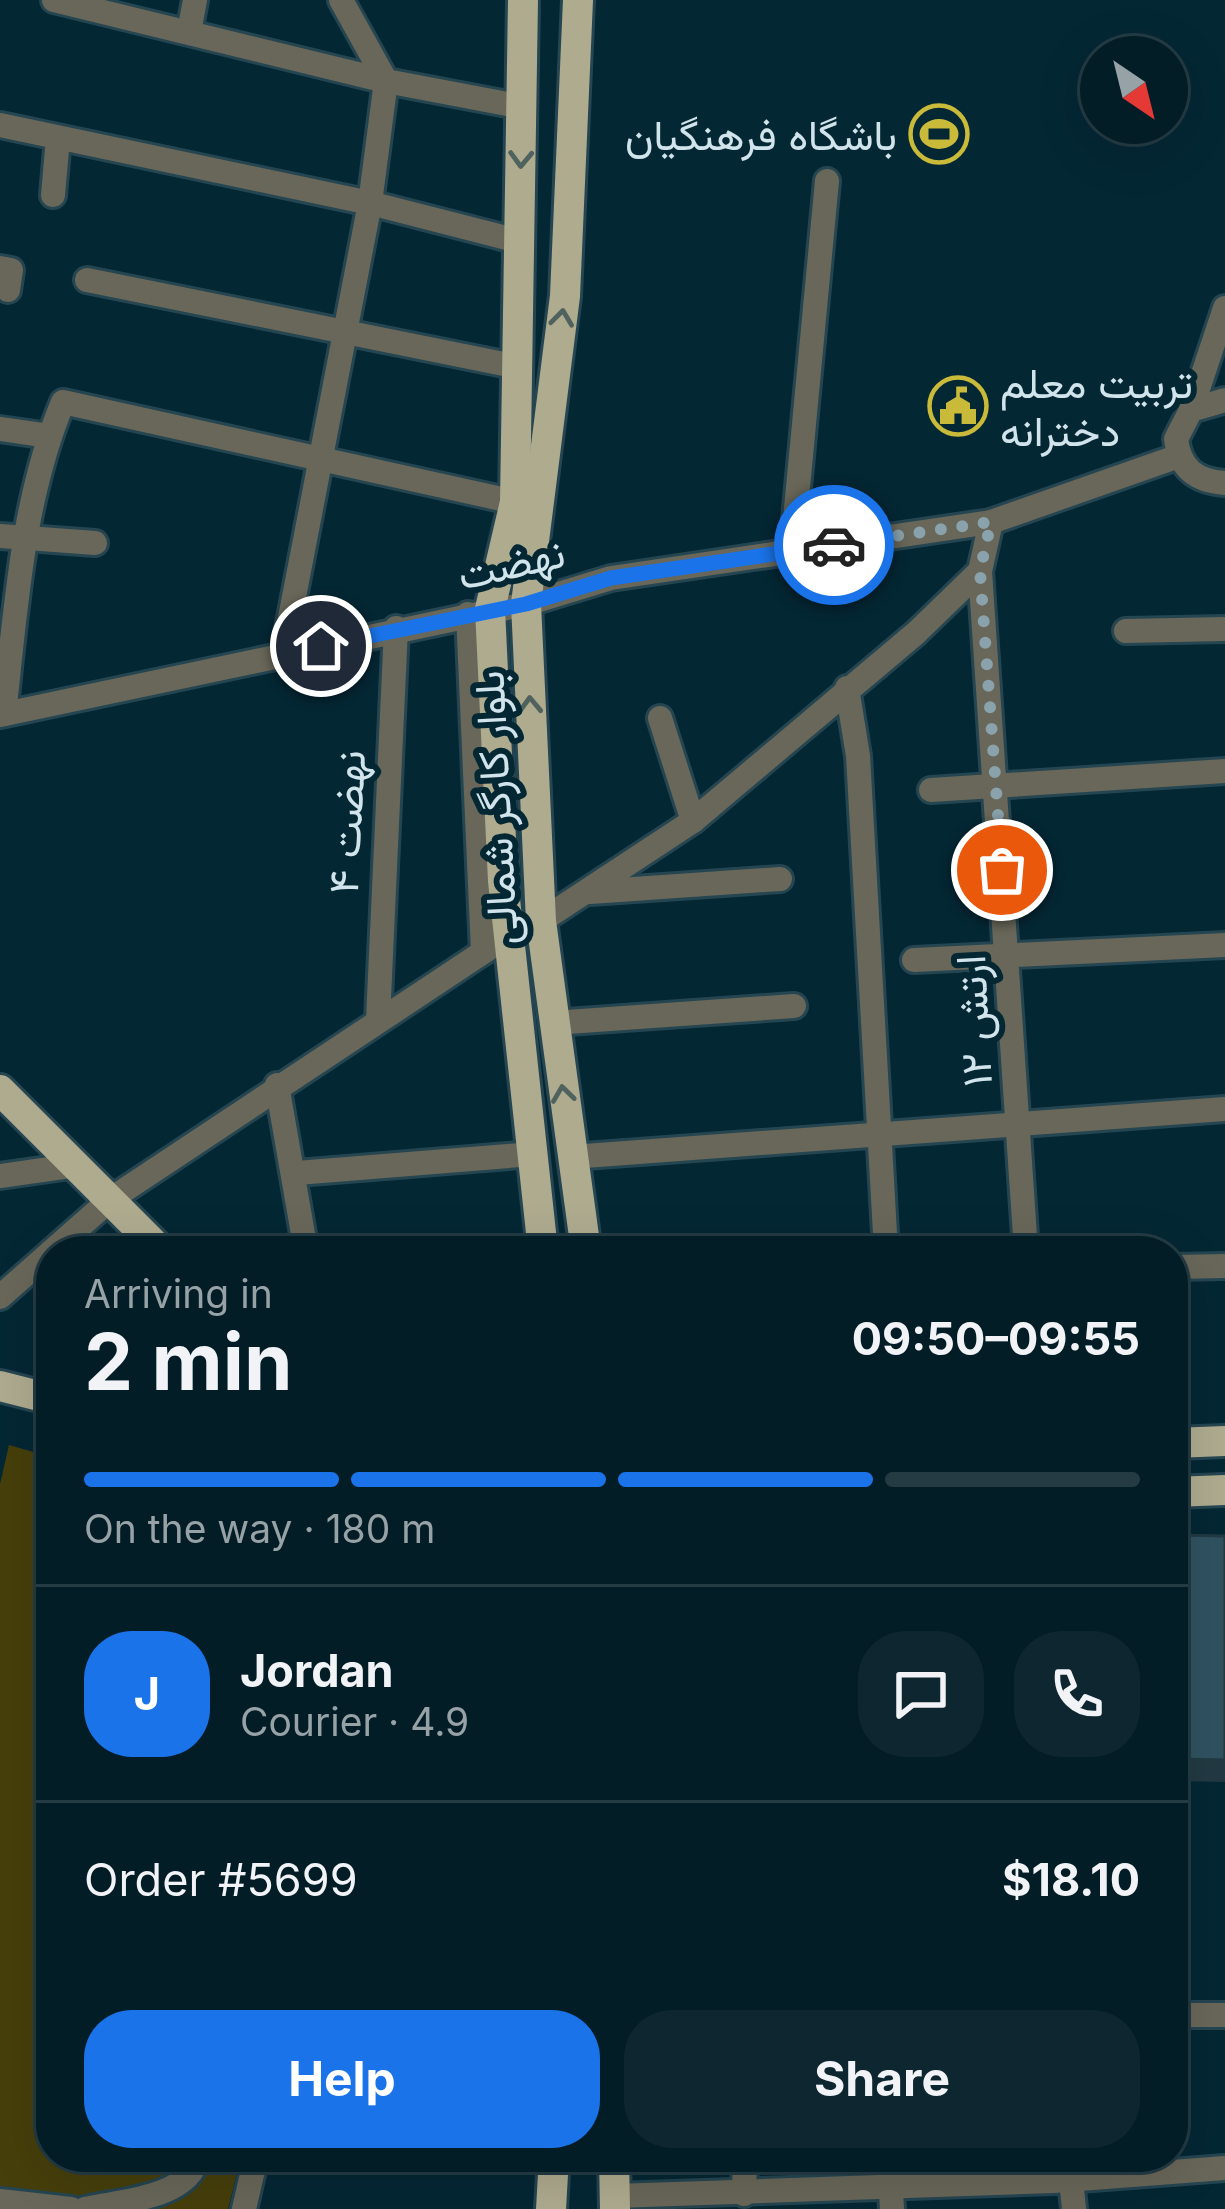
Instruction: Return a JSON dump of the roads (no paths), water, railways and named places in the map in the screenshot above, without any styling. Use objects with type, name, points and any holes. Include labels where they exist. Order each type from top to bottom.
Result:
[{"type":"main road","name":"بلوار کارگر شمالی","points":[[523,0],[515,502],[479,611],[496,943],[541,1236]]},
{"type":"main road","name":"بلوار کارگر شمالی","points":[[578,0],[565,296],[526,604],[542,921],[584,1236]]},
{"type":"main road","points":[[0,1090],[147,1236]]},
{"type":"main road","points":[[0,1386],[36,1395]]},
{"type":"main road","points":[[1188,1442],[1225,1441]]},
{"type":"main road","points":[[1188,1491],[1225,1490]]},
{"type":"main road","points":[[551,2209],[553,2172]]},
{"type":"main road","points":[[614,2172],[615,2203]]},
{"type":"street","points":[[54,0],[386,81],[523,106]]},
{"type":"street","points":[[188,32],[195,0]]},
{"type":"street","points":[[283,654],[370,203],[386,81],[341,0]]},
{"type":"street","points":[[0,125],[370,203],[518,241]]},
{"type":"street","points":[[53,195],[58,138]]},
{"type":"street","points":[[792,551],[827,181]]},
{"type":"street","points":[[87,280],[519,367]]},
{"type":"street","points":[[1225,308],[1177,440],[1179,456],[1190,472],[1206,482],[1225,483]]},
{"type":"street","points":[[1191,410],[1225,400]]},
{"type":"street","points":[[2,714],[12,537],[63,402],[515,502]]},
{"type":"street","points":[[0,429],[49,436]]},
{"type":"street","name":"نهضت","points":[[2,714],[526,604],[611,578],[991,522],[1179,456]]},
{"type":"street","name":"ارتش ۱۲","points":[[991,522],[980,571],[1010,955],[1025,1236]]},
{"type":"street","points":[[12,537],[95,543]]},
{"type":"street","points":[[542,921],[694,821],[980,571]]},
{"type":"street","name":"نهضت ۴","points":[[378,1020],[396,628]]},
{"type":"street","points":[[1126,632],[1225,628]]},
{"type":"street","points":[[847,688],[858,756],[885,1236]]},
{"type":"street","points":[[660,718],[694,821]]},
{"type":"street","points":[[931,790],[1225,771]]},
{"type":"street","points":[[585,892],[780,879]]},
{"type":"street","points":[[69,1236],[111,1199],[277,1085],[496,943]]},
{"type":"street","points":[[914,960],[1225,944]]},
{"type":"street","points":[[553,1023],[794,1006]]},
{"type":"street","points":[[277,1085],[297,1173],[304,1236]]},
{"type":"street","points":[[571,1157],[1018,1120],[1225,1109]]},
{"type":"street","points":[[297,1173],[532,1154]]},
{"type":"street","points":[[0,1176],[77,1165]]},
{"type":"street","points":[[0,1297],[36,1265]]},
{"type":"street","points":[[1188,1266],[1225,1265]]},
{"type":"street","points":[[1188,2015],[1225,2015]]},
{"type":"street","points":[[1188,2166],[1225,2168]]},
{"type":"street","points":[[85,2209],[166,2192],[190,2172]]},
{"type":"street","points":[[244,2209],[253,2172]]},
{"type":"street","points":[[744,2194],[745,2172]]},
{"type":"street","points":[[615,2203],[744,2194],[979,2196],[1015,2172]]},
{"type":"street","points":[[1029,2172],[1071,2180],[1122,2172]]},
{"type":"street","points":[[1071,2180],[1074,2209]]},
{"type":"street","points":[[0,2201],[70,2209]]},
{"type":"place","name":"باشگاه فرهنگیان","points":[[939,134]]},
{"type":"place","name":"تربیت معلم دخترانه","points":[[958,406]]}]
